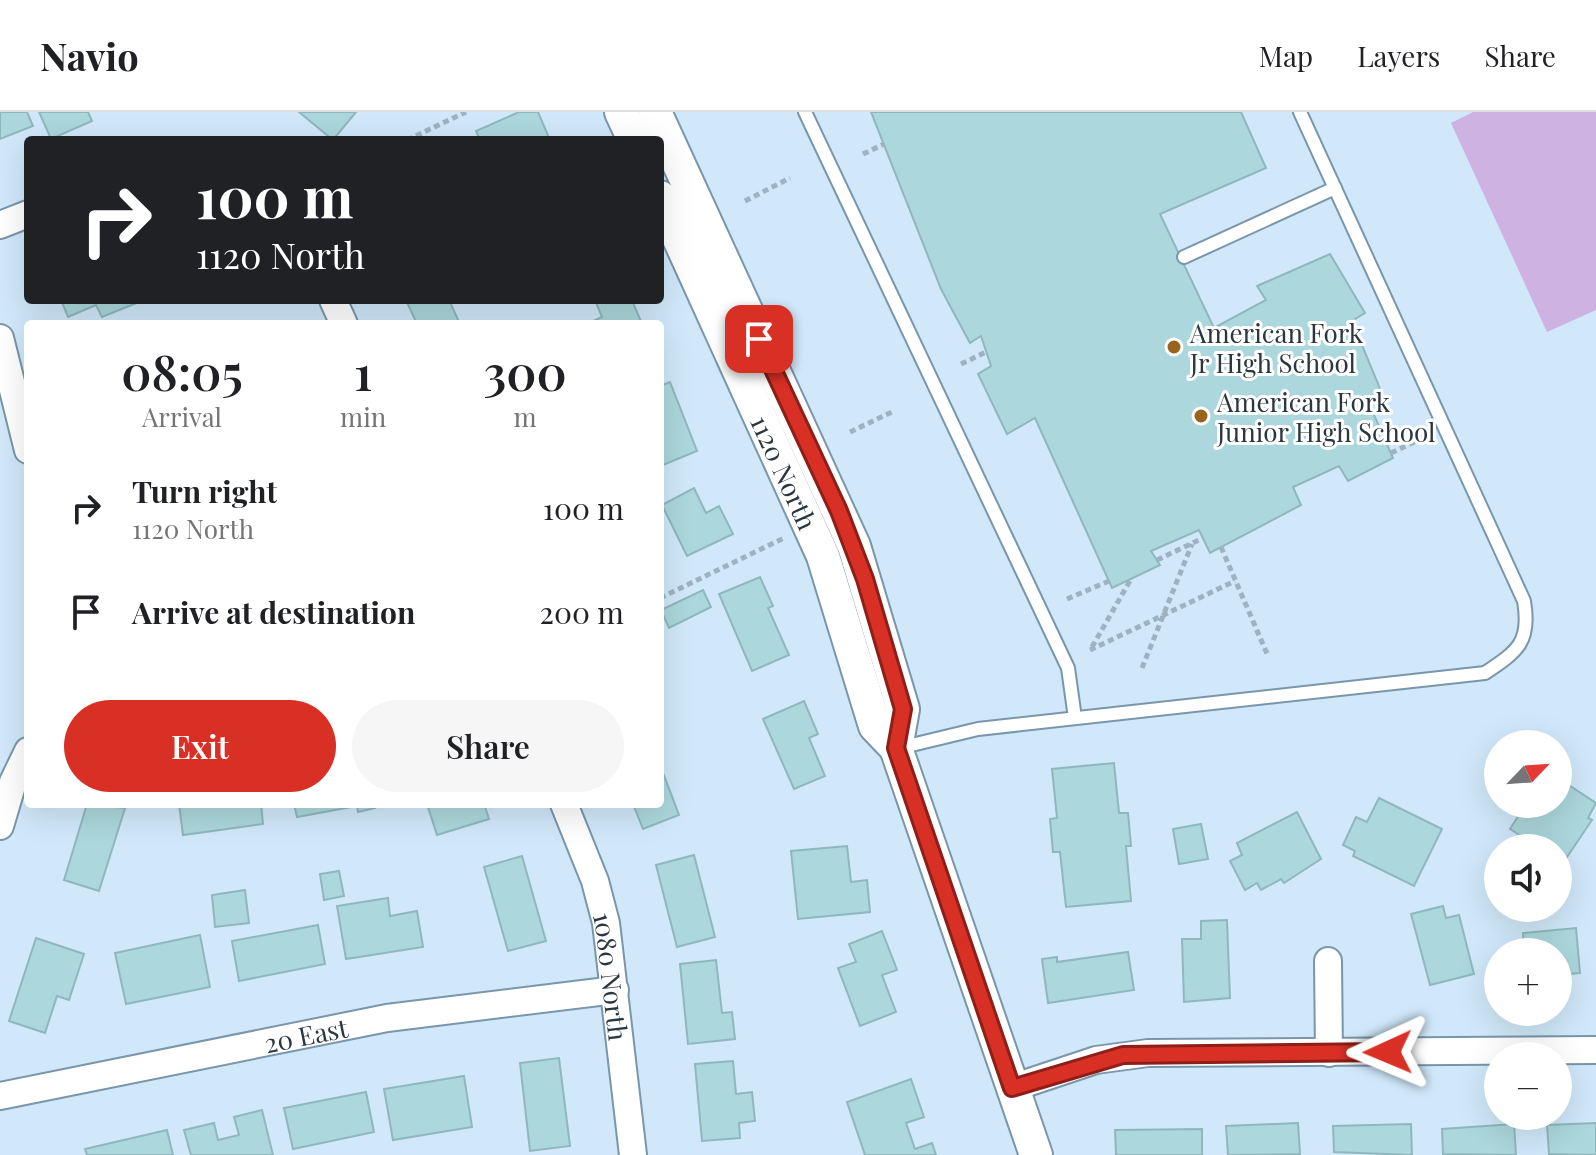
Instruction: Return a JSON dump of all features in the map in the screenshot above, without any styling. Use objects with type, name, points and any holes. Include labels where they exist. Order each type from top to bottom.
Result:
[{"type":"street","points":[[621,112],[632,136]]},
{"type":"street","name":"1120 North","points":[[655,112],[854,546],[903,709],[896,748]]},
{"type":"street","name":"1120 North","points":[[664,206],[823,556],[875,726],[896,748],[1036,1155]]},
{"type":"street","points":[[0,225],[24,216]]},
{"type":"street","points":[[0,338],[24,434]]},
{"type":"street","points":[[0,751],[24,750]]},
{"type":"street","points":[[0,826],[13,782],[24,759]]},
{"type":"street","name":"1080 North","points":[[566,808],[595,881],[606,923],[633,1155]]},
{"type":"street","points":[[1328,961],[1329,1053]]},
{"type":"street","name":"20 East","points":[[0,1096],[387,1018],[615,990]]},
{"type":"street","points":[[1012,1088],[1123,1055],[1596,1050]]},
{"type":"lane","points":[[805,112],[1068,668],[1075,718]]},
{"type":"lane","points":[[896,748],[974,729],[1485,673],[1522,644],[1528,624],[1524,601],[1300,112]]},
{"type":"lane","points":[[1184,257],[1335,188]]},
{"type":"path","points":[[415,136],[466,112]]},
{"type":"path","points":[[863,154],[884,144]]},
{"type":"path","points":[[745,201],[790,178]]},
{"type":"path","points":[[961,364],[986,352]]},
{"type":"path","points":[[850,432],[892,412]]},
{"type":"path","points":[[1391,453],[1430,434]]},
{"type":"path","points":[[664,596],[796,532]]},
{"type":"path","points":[[1157,560],[1203,538]]},
{"type":"path","points":[[1142,668],[1192,544]]},
{"type":"path","points":[[1221,547],[1268,656]]},
{"type":"path","points":[[1131,579],[1090,650],[1235,581]]},
{"type":"path","points":[[1067,599],[1109,581]]},
{"type":"shaded area","points":[[1473,112],[1596,112],[1596,310],[1547,332],[1451,123]]},
{"type":"building","points":[[0,112],[27,112],[33,126],[0,139]]},
{"type":"building","points":[[39,112],[88,112],[92,121],[58,136],[50,136]]},
{"type":"building","points":[[299,112],[356,112],[336,136],[328,136]]},
{"type":"building","points":[[519,112],[538,112],[548,136],[478,136],[476,131]]},
{"type":"building","name":"American Fork Jr High School","points":[[871,112],[1241,112],[1266,168],[1160,214],[1214,328],[1266,300],[1257,286],[1330,254],[1365,313],[1352,321],[1381,391],[1367,399],[1393,458],[1348,481],[1339,466],[1293,487],[1301,505],[1210,553],[1199,530],[1151,551],[1160,565],[1112,588],[1035,418],[1007,434],[978,374],[991,366],[981,336],[970,343],[941,289]]},
{"type":"building","points":[[63,304],[134,304],[102,317],[96,305],[68,317]]},
{"type":"building","points":[[408,304],[451,304],[458,320],[415,320]]},
{"type":"building","points":[[597,304],[634,304],[640,320],[596,320],[602,317]]},
{"type":"building","points":[[670,382],[697,451],[664,465],[664,384]]},
{"type":"building","points":[[694,488],[706,513],[719,506],[733,534],[687,556],[664,504]]},
{"type":"building","points":[[760,577],[773,606],[768,608],[789,655],[752,671],[719,594]]},
{"type":"building","points":[[703,590],[711,607],[669,628],[664,609]]},
{"type":"building","points":[[804,701],[818,734],[809,738],[825,776],[794,789],[763,719]]},
{"type":"building","points":[[1114,763],[1119,813],[1128,813],[1131,846],[1126,846],[1131,901],[1066,907],[1060,852],[1053,852],[1050,819],[1057,818],[1052,769]]},
{"type":"building","points":[[664,776],[679,815],[643,829],[635,808],[664,808]]},
{"type":"building","points":[[1572,787],[1596,803],[1588,818],[1592,820],[1572,850],[1572,834],[1518,834],[1510,829],[1517,818],[1572,818]]},
{"type":"building","points":[[1379,798],[1442,829],[1414,886],[1353,856],[1355,851],[1343,845],[1356,817],[1367,822]]},
{"type":"building","points":[[86,808],[125,808],[99,891],[64,880]]},
{"type":"building","points":[[180,808],[261,808],[263,824],[183,835]]},
{"type":"building","points":[[295,808],[346,808],[297,817]]},
{"type":"building","points":[[428,808],[485,808],[489,819],[437,835]]},
{"type":"building","points":[[1297,812],[1321,859],[1284,883],[1281,879],[1261,890],[1257,883],[1245,890],[1230,861],[1242,855],[1237,843]]},
{"type":"building","points":[[1201,824],[1208,859],[1179,864],[1173,829]]},
{"type":"building","points":[[847,846],[851,882],[867,880],[870,912],[798,919],[791,851]]},
{"type":"building","points":[[694,855],[715,937],[677,947],[656,865]]},
{"type":"building","points":[[522,856],[546,941],[508,951],[484,867]]},
{"type":"building","points":[[339,871],[344,896],[324,900],[320,874]]},
{"type":"building","points":[[245,890],[249,923],[215,927],[212,895]]},
{"type":"building","points":[[388,898],[390,916],[417,911],[423,947],[346,959],[337,906]]},
{"type":"building","points":[[1443,906],[1446,918],[1459,915],[1474,974],[1430,985],[1411,914]]},
{"type":"building","points":[[1227,920],[1230,998],[1184,1002],[1182,939],[1201,939],[1201,921]]},
{"type":"building","points":[[318,925],[325,964],[239,981],[232,941]]},
{"type":"building","points":[[1576,928],[1580,973],[1572,974],[1572,938],[1523,938],[1523,933]]},
{"type":"building","points":[[882,931],[897,970],[882,975],[896,1012],[860,1026],[838,968],[856,962],[849,944]]},
{"type":"building","points":[[200,935],[210,987],[126,1004],[115,953]]},
{"type":"building","points":[[36,938],[84,954],[69,1000],[57,996],[45,1033],[9,1021]]},
{"type":"building","points":[[1128,952],[1134,990],[1048,1003],[1042,959],[1057,957],[1057,962]]},
{"type":"building","points":[[716,960],[722,1013],[732,1012],[735,1039],[688,1044],[680,964]]},
{"type":"building","points":[[559,1058],[570,1146],[530,1151],[520,1063]]},
{"type":"building","points":[[733,1061],[736,1094],[752,1092],[755,1121],[739,1123],[740,1138],[702,1141],[695,1064]]},
{"type":"building","points":[[464,1076],[472,1127],[393,1140],[384,1089]]},
{"type":"building","points":[[911,1079],[924,1117],[906,1123],[915,1149],[932,1143],[936,1155],[865,1155],[847,1102]]},
{"type":"building","points":[[366,1092],[374,1132],[293,1149],[284,1108]]},
{"type":"building","points":[[262,1110],[273,1155],[191,1155],[184,1130],[214,1123],[218,1140],[239,1135],[234,1117]]},
{"type":"building","points":[[1298,1123],[1300,1154],[1228,1155],[1226,1126]]},
{"type":"building","points":[[1596,1123],[1596,1155],[1549,1154],[1547,1130],[1572,1130],[1572,1124]]},
{"type":"building","points":[[1411,1124],[1412,1155],[1334,1152],[1333,1126]]},
{"type":"building","points":[[1484,1126],[1484,1130],[1514,1130],[1516,1155],[1443,1154],[1442,1129]]},
{"type":"building","points":[[1202,1129],[1202,1155],[1116,1155],[1115,1130]]},
{"type":"building","points":[[167,1130],[173,1155],[87,1155],[85,1149]]},
{"type":"place","name":"American Fork Jr High School","points":[[1174,347]]},
{"type":"place","name":"American Fork Junior High School","points":[[1201,416]]},
{"type":"route","points":[[759,339],[854,546],[903,709],[896,748],[1012,1088],[1096,1060],[1123,1055],[1388,1052]]}]
